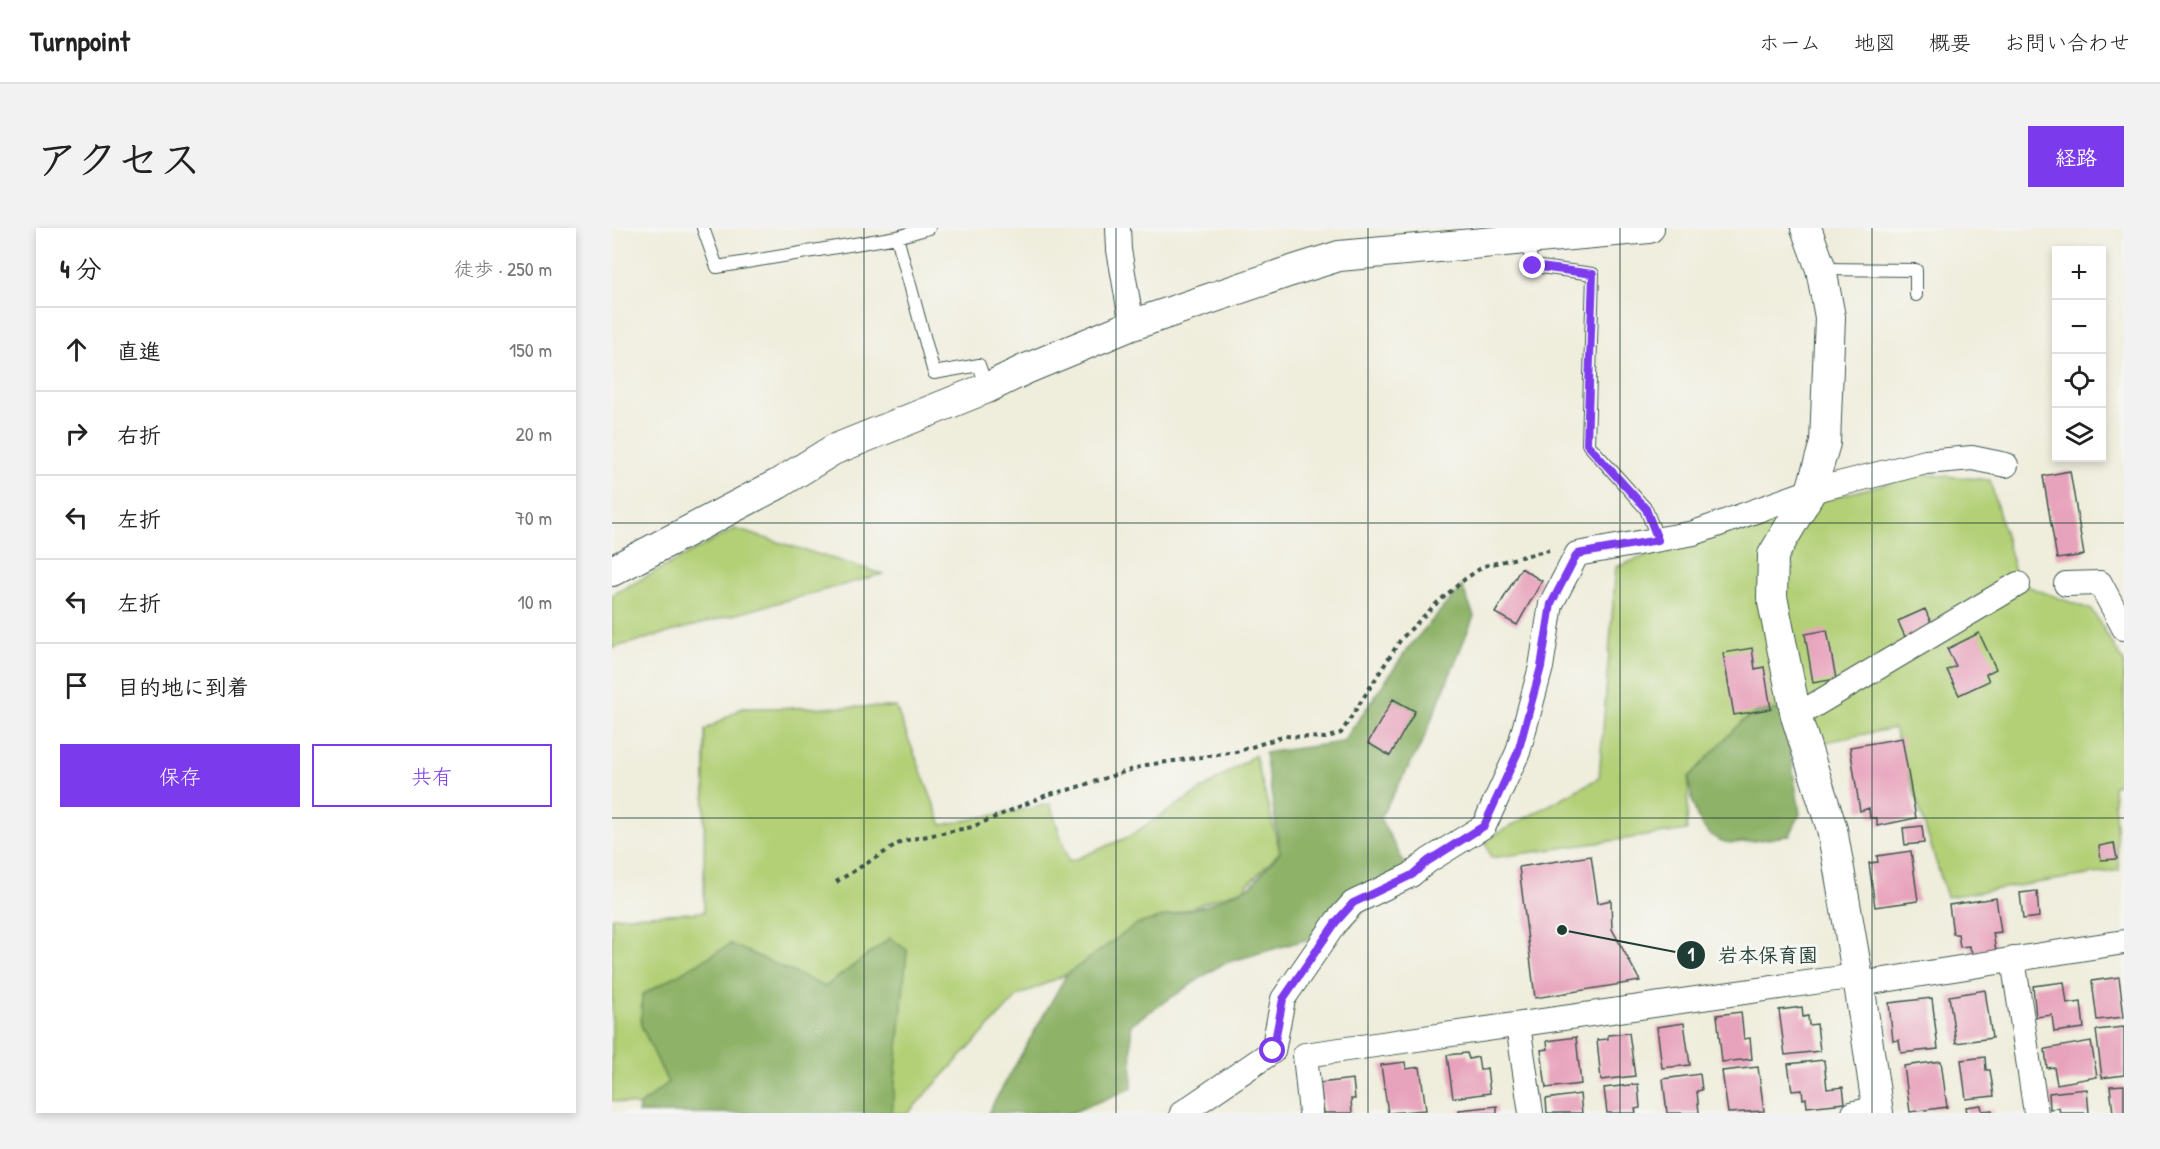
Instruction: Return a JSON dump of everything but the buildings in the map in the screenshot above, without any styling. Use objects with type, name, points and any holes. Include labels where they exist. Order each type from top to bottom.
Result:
[{"type":"street","points":[[1118,228],[1119,250],[1132,325]]},
{"type":"street","points":[[612,570],[778,484],[833,450],[987,388],[1026,369],[1132,325],[1339,256],[1649,228]]},
{"type":"street","points":[[1806,228],[1821,269],[1830,317],[1825,443],[1811,491],[1773,555],[1772,597],[1796,716],[1832,829],[1858,980],[1870,1112]]},
{"type":"street","points":[[1182,1113],[1273,1051],[1283,999],[1336,922],[1353,903],[1412,875],[1428,861],[1484,826],[1518,752],[1541,667],[1551,604],[1577,554],[1695,533],[1811,491],[1926,462],[1972,458],[2006,465]]},
{"type":"street","points":[[2066,584],[2100,583],[2124,628]]},
{"type":"street","points":[[1796,716],[2018,584]]},
{"type":"street","points":[[1311,1113],[1305,1055],[2124,942]]},
{"type":"street","points":[[2013,959],[2036,1113]]},
{"type":"street","points":[[1518,1026],[1531,1113]]},
{"type":"lane","points":[[703,228],[717,267],[897,237],[929,228]]},
{"type":"lane","points":[[897,237],[934,373],[979,365],[987,388]]},
{"type":"lane","points":[[1526,239],[1533,266],[1593,274],[1587,444],[1646,509],[1658,540]]},
{"type":"lane","points":[[1821,269],[1916,270],[1916,295]]},
{"type":"path","points":[[836,882],[903,841],[972,826],[1049,794],[1146,765],[1236,752],[1284,736],[1325,738],[1341,733],[1401,639],[1437,602],[1465,579],[1484,566],[1548,549],[1577,554]]},
{"type":"green space","points":[[1923,474],[1990,480],[2018,583],[2092,610],[2124,662],[2124,780],[2113,786],[2119,870],[1947,897],[1894,728],[1821,743],[1802,712],[1689,777],[1687,830],[1491,858],[1485,840],[1599,778],[1616,567],[1728,525]]},
{"type":"green space","points":[[735,529],[883,574],[612,648],[612,595]]},
{"type":"green space","points":[[1462,586],[1474,616],[1422,743],[1380,818],[1406,866],[1349,927],[1222,964],[1131,1024],[1132,1088],[1071,1113],[988,1113],[1067,974],[1137,924],[1208,905],[1251,886],[1280,852],[1265,753],[1343,742],[1409,647]]},
{"type":"green space","points":[[896,707],[942,825],[1050,804],[1069,862],[1128,837],[1255,755],[1280,852],[1243,889],[1177,913],[1067,974],[1018,996],[908,1113],[892,1113],[907,950],[882,944],[825,987],[730,944],[641,1025],[668,1083],[639,1106],[612,1101],[612,917],[704,912],[705,730],[742,708]]},
{"type":"green space","points":[[1783,709],[1800,814],[1790,835],[1730,843],[1715,838],[1702,825],[1697,816],[1689,777],[1742,721],[1758,712]]},
{"type":"green space","points":[[890,938],[907,950],[892,1113],[638,1113],[639,1106],[668,1083],[641,1025],[642,995],[731,944],[825,987]]},
{"type":"place","name":"岩本保育園","points":[[1562,930]]},
{"type":"route","points":[[1273,1051],[1283,999],[1336,922],[1353,903],[1412,875],[1428,861],[1484,826],[1518,752],[1541,667],[1551,604],[1577,554],[1618,545],[1658,540],[1646,509],[1587,444],[1593,274],[1533,266]]}]
